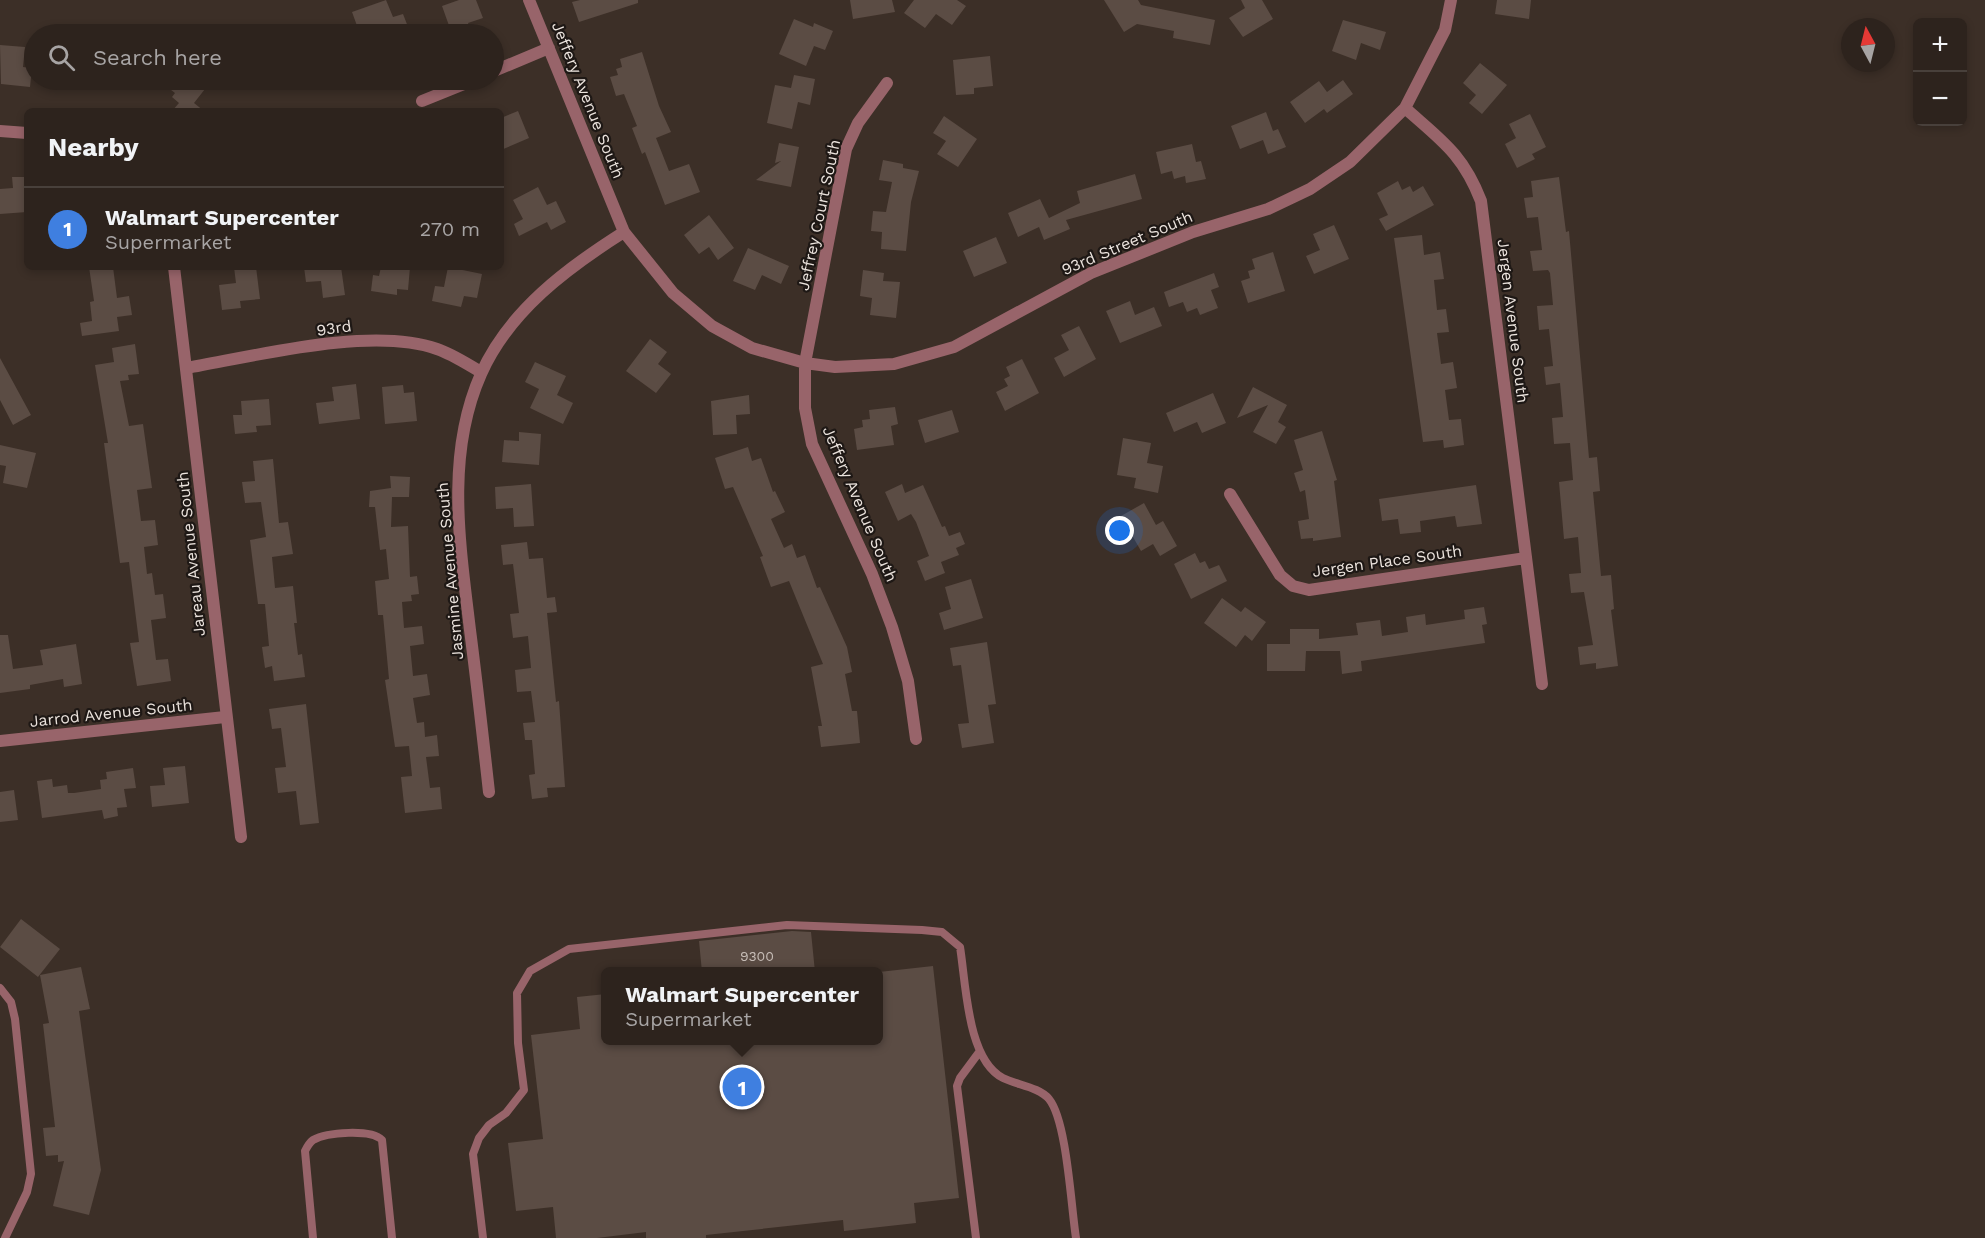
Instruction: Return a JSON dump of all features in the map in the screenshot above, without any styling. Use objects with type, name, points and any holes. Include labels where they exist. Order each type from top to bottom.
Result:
[{"type":"street","name":"Jeffery Avenue South","points":[[529,0],[624,232],[673,294],[712,326],[752,348],[805,363],[805,408],[812,444],[872,574],[892,627],[908,681],[916,739]]},
{"type":"street","points":[[1405,108],[1445,30],[1451,0]]},
{"type":"street","points":[[504,67],[549,48]]},
{"type":"street","name":"Jeffrey Court South","points":[[805,363],[846,149],[858,123],[887,83]]},
{"type":"street","points":[[422,102],[450,90]]},
{"type":"street","name":"93rd Street South","points":[[805,363],[835,367],[894,364],[954,347],[1090,273],[1193,232],[1268,209],[1310,189],[1350,162],[1405,108]]},
{"type":"street","name":"Jergen Avenue South","points":[[1405,108],[1457,155],[1471,174],[1481,201],[1542,684]]},
{"type":"street","points":[[0,131],[24,133]]},
{"type":"street","name":"Jasmine Avenue South","points":[[489,792],[460,540],[457,467],[465,427],[481,372],[512,324],[544,290],[580,260],[624,232]]},
{"type":"street","name":"Jareau Avenue South","points":[[174,270],[225,717],[241,837]]},
{"type":"street","name":"93rd","points":[[187,368],[353,342],[387,340],[437,349],[481,372]]},
{"type":"street","name":"Jergen Place South","points":[[1230,494],[1280,575],[1293,586],[1309,590],[1526,558]]},
{"type":"street","name":"Jarrod Avenue South","points":[[0,741],[225,717]]},
{"type":"lane","points":[[483,1238],[473,1154],[479,1138],[489,1125],[506,1113],[524,1090],[518,1043],[517,993],[530,971],[569,949],[787,925],[942,933],[960,947],[973,1031],[984,1061],[1002,1078],[1048,1097],[1058,1116],[1076,1238]]},
{"type":"lane","points":[[0,988],[11,1002],[15,1019],[31,1174],[27,1192],[5,1238]]},
{"type":"lane","points":[[976,1238],[957,1086],[960,1078],[980,1051]]},
{"type":"lane","points":[[314,1238],[305,1151],[310,1142],[319,1137],[366,1132],[382,1140],[392,1238]]},
{"type":"building","points":[[386,0],[393,17],[403,14],[407,24],[356,24],[352,12]]},
{"type":"building","points":[[459,0],[476,0],[483,18],[468,24],[448,24],[442,6]]},
{"type":"building","points":[[638,0],[638,3],[579,22],[572,2]]},
{"type":"building","points":[[850,0],[892,0],[895,12],[853,19]]},
{"type":"building","points":[[914,0],[957,0],[966,6],[952,25],[936,14],[925,28],[904,13]]},
{"type":"building","points":[[1104,0],[1138,0],[1141,5],[1215,20],[1210,45],[1173,38],[1174,31],[1137,24],[1124,32]]},
{"type":"building","points":[[1241,0],[1262,0],[1273,19],[1243,37],[1229,18],[1245,8]]},
{"type":"building","points":[[1497,0],[1531,0],[1529,19],[1495,14]]},
{"type":"building","points":[[794,19],[813,27],[814,23],[833,31],[825,50],[814,46],[806,66],[779,54]]},
{"type":"building","points":[[1343,20],[1386,32],[1380,50],[1361,43],[1356,60],[1332,51]]},
{"type":"building","points":[[0,45],[24,47],[24,86],[1,84]]},
{"type":"building","points":[[642,52],[659,106],[671,132],[656,138],[669,171],[689,164],[700,192],[665,205],[645,152],[642,154],[632,128],[637,126],[624,94],[616,96],[610,77],[618,75],[616,69],[622,67],[620,59]]},
{"type":"building","points":[[990,56],[993,86],[974,88],[974,94],[956,95],[953,60]]},
{"type":"building","points":[[1480,63],[1507,85],[1482,114],[1469,103],[1476,95],[1463,83]]},
{"type":"building","points":[[794,75],[815,79],[810,105],[798,102],[792,129],[767,123],[775,85],[791,88]]},
{"type":"building","points":[[1343,80],[1353,94],[1327,113],[1324,109],[1305,123],[1290,102],[1319,81],[1327,92]]},
{"type":"building","points":[[171,90],[204,90],[194,103],[200,108],[175,108],[179,103],[172,97],[175,93]]},
{"type":"building","points":[[518,111],[529,138],[504,149],[504,117]]},
{"type":"building","points":[[1266,112],[1273,131],[1278,129],[1286,147],[1268,154],[1263,140],[1240,149],[1231,126]]},
{"type":"building","points":[[1530,114],[1546,147],[1532,154],[1535,159],[1517,168],[1505,144],[1516,138],[1509,124]]},
{"type":"building","points":[[944,116],[977,139],[958,167],[937,154],[946,141],[933,133]]},
{"type":"building","points":[[779,143],[799,147],[791,187],[756,180],[781,161],[775,163]]},
{"type":"building","points":[[1192,144],[1196,162],[1201,161],[1206,179],[1186,183],[1185,176],[1174,179],[1172,171],[1161,174],[1156,152]]},
{"type":"building","points":[[883,160],[903,164],[903,168],[919,171],[911,202],[906,251],[881,249],[882,232],[871,231],[873,211],[886,212],[892,182],[879,180]]},
{"type":"building","points":[[1135,174],[1142,199],[1066,220],[1070,229],[1044,240],[1039,227],[1018,237],[1008,213],[1040,199],[1049,218],[1080,203],[1077,191]]},
{"type":"building","points":[[12,177],[24,177],[24,212],[0,214],[0,189],[13,188]]},
{"type":"building","points":[[1559,177],[1566,232],[1569,231],[1589,458],[1597,457],[1600,491],[1593,492],[1601,576],[1611,575],[1614,609],[1611,610],[1618,666],[1596,669],[1596,663],[1580,665],[1578,647],[1593,645],[1584,592],[1571,593],[1569,574],[1581,573],[1578,537],[1564,539],[1559,482],[1573,480],[1570,443],[1554,444],[1552,418],[1563,417],[1560,383],[1546,385],[1544,367],[1553,366],[1549,329],[1539,330],[1537,306],[1553,305],[1550,273],[1548,270],[1533,271],[1530,251],[1542,250],[1538,217],[1527,218],[1524,198],[1533,197],[1531,181]]},
{"type":"building","points":[[1398,181],[1402,190],[1410,186],[1413,192],[1423,186],[1434,205],[1386,231],[1379,219],[1388,215],[1377,193]]},
{"type":"building","points":[[538,187],[547,205],[556,201],[566,222],[551,230],[547,222],[519,236],[514,224],[523,219],[513,200]]},
{"type":"building","points":[[709,215],[734,248],[718,260],[709,247],[699,254],[684,235]]},
{"type":"building","points":[[1334,225],[1349,259],[1314,274],[1306,256],[1320,250],[1313,234]]},
{"type":"building","points":[[1422,235],[1424,255],[1440,252],[1444,279],[1434,280],[1437,310],[1446,309],[1449,332],[1437,333],[1441,364],[1453,362],[1457,388],[1445,390],[1449,420],[1461,419],[1464,445],[1444,448],[1443,440],[1423,442],[1394,238]]},
{"type":"building","points":[[996,237],[1007,263],[974,277],[963,251]]},
{"type":"building","points":[[748,248],[789,266],[781,284],[762,275],[755,290],[733,281]]},
{"type":"building","points":[[1273,252],[1285,291],[1248,303],[1241,281],[1250,278],[1248,271],[1255,269],[1252,259]]},
{"type":"building","points":[[89,270],[113,270],[117,298],[129,296],[132,315],[117,317],[119,331],[82,336],[80,323],[92,321],[90,302],[94,301]]},
{"type":"building","points":[[234,270],[256,270],[260,299],[240,301],[241,308],[222,310],[219,285],[236,283]]},
{"type":"building","points":[[304,270],[341,270],[345,295],[323,298],[321,281],[306,282]]},
{"type":"building","points":[[380,270],[410,270],[408,290],[397,289],[397,295],[371,291],[373,275],[379,276]]},
{"type":"building","points":[[447,270],[482,274],[477,298],[464,296],[461,307],[432,301],[435,286],[444,287]]},
{"type":"building","points":[[863,270],[884,273],[883,281],[900,282],[896,318],[870,315],[872,298],[860,296]]},
{"type":"building","points":[[1214,273],[1219,287],[1211,290],[1218,308],[1200,315],[1197,308],[1187,312],[1183,302],[1169,307],[1164,292]]},
{"type":"building","points":[[1130,301],[1135,315],[1154,307],[1162,326],[1120,343],[1106,311]]},
{"type":"building","points":[[1079,326],[1096,359],[1064,377],[1054,358],[1069,350],[1061,335]]},
{"type":"building","points":[[650,339],[667,352],[658,364],[671,374],[656,393],[626,371]]},
{"type":"building","points":[[135,344],[139,374],[128,375],[129,380],[120,381],[129,426],[143,424],[152,488],[137,490],[141,521],[155,520],[158,545],[144,547],[147,574],[152,573],[155,595],[163,594],[166,618],[151,620],[156,660],[168,659],[171,681],[137,686],[130,643],[139,642],[129,562],[120,563],[104,443],[108,443],[95,365],[114,362],[112,348]]},
{"type":"building","points":[[0,358],[31,415],[13,425],[0,400]]},
{"type":"building","points":[[1022,359],[1039,393],[1005,411],[996,392],[1008,386],[1004,379],[1010,376],[1006,367]]},
{"type":"building","points":[[535,362],[566,376],[557,395],[573,403],[563,424],[530,408],[539,389],[525,382]]},
{"type":"building","points":[[356,384],[360,419],[319,424],[316,403],[334,401],[332,387]]},
{"type":"building","points":[[403,385],[404,393],[414,392],[417,421],[385,424],[382,387]]},
{"type":"building","points":[[1253,387],[1287,405],[1278,422],[1286,427],[1276,444],[1253,432],[1268,405],[1237,418]]},
{"type":"building","points":[[1213,393],[1226,423],[1202,433],[1197,422],[1174,432],[1166,413]]},
{"type":"building","points":[[749,395],[750,414],[736,415],[737,434],[713,435],[711,401]]},
{"type":"building","points":[[269,399],[271,425],[256,426],[257,432],[235,434],[233,415],[242,415],[241,401]]},
{"type":"building","points":[[895,407],[898,424],[891,426],[894,445],[857,450],[854,429],[863,427],[862,420],[870,419],[869,410]]},
{"type":"building","points":[[952,410],[959,432],[925,443],[918,420]]},
{"type":"building","points":[[1322,431],[1337,480],[1334,481],[1341,537],[1313,541],[1313,538],[1301,539],[1298,521],[1309,519],[1305,490],[1300,492],[1294,473],[1303,470],[1294,440]]},
{"type":"building","points":[[519,432],[541,434],[539,465],[502,462],[504,440],[519,441]]},
{"type":"building","points":[[1123,438],[1151,443],[1147,463],[1163,466],[1158,493],[1134,488],[1136,478],[1117,475]]},
{"type":"building","points":[[0,445],[36,453],[27,488],[3,483],[6,466],[0,465]]},
{"type":"building","points":[[748,447],[752,461],[761,458],[773,492],[775,491],[785,512],[771,519],[784,548],[792,544],[797,558],[805,555],[817,588],[820,587],[847,647],[852,672],[845,674],[852,711],[857,711],[860,743],[821,747],[818,726],[822,726],[811,667],[823,664],[789,581],[771,587],[760,557],[763,556],[733,487],[725,489],[715,458]]},
{"type":"building","points":[[273,459],[279,523],[288,522],[293,554],[272,557],[275,588],[293,586],[298,655],[302,654],[305,677],[274,681],[272,666],[265,668],[262,647],[269,646],[265,604],[258,604],[250,540],[266,537],[261,502],[245,503],[242,482],[255,481],[253,461]]},
{"type":"building","points":[[390,476],[410,477],[409,497],[392,497],[391,527],[408,526],[410,577],[417,576],[419,594],[411,595],[412,601],[402,602],[404,628],[422,626],[424,644],[410,646],[413,676],[427,674],[430,695],[413,698],[417,723],[424,722],[425,737],[437,735],[439,756],[426,757],[430,788],[440,787],[442,809],[405,813],[401,777],[412,776],[409,746],[395,747],[385,680],[389,679],[383,615],[378,615],[375,581],[389,579],[386,549],[380,550],[375,507],[369,507],[370,491],[391,488]]},
{"type":"building","points":[[531,484],[534,526],[514,527],[513,508],[496,509],[495,487]]},
{"type":"building","points":[[902,484],[905,493],[923,485],[942,527],[945,526],[949,536],[960,532],[965,544],[956,548],[959,555],[941,562],[945,573],[925,581],[917,561],[929,556],[916,522],[911,514],[898,521],[885,492]]},
{"type":"building","points":[[1476,485],[1482,524],[1457,527],[1455,516],[1420,521],[1421,532],[1400,534],[1398,519],[1382,521],[1379,499]]},
{"type":"building","points":[[1144,503],[1156,525],[1163,521],[1177,546],[1160,556],[1153,544],[1141,551],[1121,516]]},
{"type":"building","points":[[527,542],[529,559],[543,558],[547,598],[555,597],[557,612],[547,613],[556,702],[559,701],[565,787],[547,788],[548,797],[532,799],[529,775],[535,774],[532,740],[525,740],[523,723],[535,722],[531,691],[517,692],[515,670],[531,668],[528,636],[513,638],[510,614],[519,613],[513,564],[503,565],[501,545]]},
{"type":"building","points":[[1195,553],[1200,563],[1205,561],[1209,569],[1219,565],[1227,581],[1191,599],[1174,564]]},
{"type":"building","points":[[971,579],[983,618],[944,630],[939,613],[951,609],[945,587]]},
{"type":"building","points":[[1222,598],[1241,612],[1245,607],[1266,622],[1252,641],[1245,635],[1236,647],[1204,623]]},
{"type":"building","points":[[1484,607],[1487,624],[1482,625],[1485,643],[1361,661],[1362,671],[1342,674],[1340,651],[1306,651],[1305,671],[1267,671],[1267,644],[1290,644],[1290,629],[1319,629],[1319,639],[1358,635],[1356,623],[1380,620],[1382,636],[1408,632],[1406,617],[1425,614],[1426,625],[1465,619],[1464,610]]},
{"type":"building","points":[[0,635],[8,635],[13,669],[43,665],[40,650],[76,644],[82,684],[64,687],[63,679],[30,685],[30,689],[0,693]]},
{"type":"building","points":[[987,642],[996,704],[988,705],[994,743],[962,748],[958,724],[969,723],[961,665],[953,666],[950,648]]},
{"type":"building","points":[[306,704],[319,823],[300,825],[296,791],[278,793],[275,768],[286,767],[281,728],[272,729],[269,709]]},
{"type":"building","points":[[185,766],[189,803],[152,807],[150,786],[165,785],[163,768]]},
{"type":"building","points":[[133,768],[136,788],[124,789],[127,807],[117,808],[118,816],[104,819],[102,810],[42,818],[37,781],[52,779],[53,787],[67,785],[68,793],[74,793],[101,789],[100,780],[107,779],[106,772]]},
{"type":"building","points":[[14,790],[18,820],[0,822],[0,792]]},
{"type":"building","points":[[21,919],[60,949],[38,977],[0,947]]},
{"type":"building","points":[[792,931],[811,932],[814,967],[702,967],[699,941]]},
{"type":"building","points":[[933,966],[959,1198],[914,1203],[916,1223],[844,1231],[843,1220],[706,1235],[706,1238],[646,1238],[646,1232],[597,1238],[556,1238],[553,1207],[516,1211],[508,1143],[543,1139],[531,1035],[580,1029],[577,997],[601,995],[601,1045],[883,1045],[883,972]]},
{"type":"building","points":[[81,967],[90,1009],[79,1011],[101,1170],[89,1215],[53,1206],[64,1161],[58,1162],[58,1155],[46,1156],[43,1128],[55,1127],[43,1024],[49,1023],[40,975]]},
{"type":"place","name":"Walmart Supercenter","points":[[742,1087]]}]
